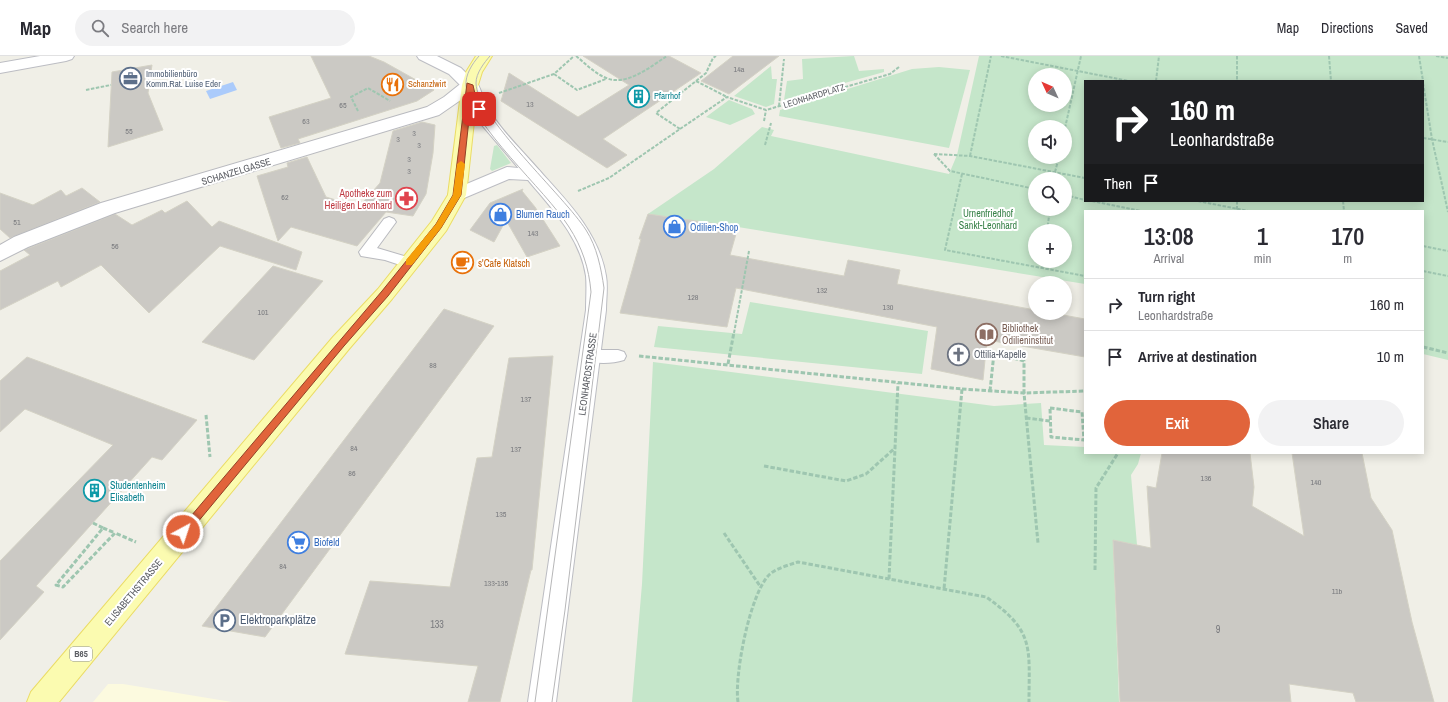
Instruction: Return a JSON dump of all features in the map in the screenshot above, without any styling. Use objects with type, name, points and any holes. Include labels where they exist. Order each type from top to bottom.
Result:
[{"type":"main road","name":"B65","points":[[470,85],[474,72],[484,56]]},
{"type":"main road","name":"ELISABETHSTRASSE","points":[[41,702],[439,226],[457,195],[470,85]]},
{"type":"street","points":[[0,68],[66,56]]},
{"type":"street","points":[[430,57],[455,71],[470,85]]},
{"type":"street","name":"LEONHARDSTRASSE","points":[[470,85],[472,94],[479,109],[572,221],[585,242],[596,273],[596,310],[542,702]]},
{"type":"street","name":"SCHANZELGASSE","points":[[0,254],[21,242],[108,208],[433,111],[450,101],[470,85]]},
{"type":"street","points":[[457,195],[508,173],[533,174]]},
{"type":"lane","points":[[389,222],[366,252],[386,255],[409,263]]},
{"type":"lane","points":[[589,356],[618,356]]},
{"type":"path","points":[[499,93],[554,74],[575,56],[606,79]]},
{"type":"path","points":[[554,74],[577,90],[606,79],[631,78],[667,56]]},
{"type":"path","points":[[708,56],[713,58]]},
{"type":"path","points":[[680,129],[656,113],[706,74],[713,58],[716,56]]},
{"type":"path","points":[[970,156],[991,56]]},
{"type":"path","points":[[1001,56],[1124,80]]},
{"type":"path","points":[[1067,120],[1081,56]]},
{"type":"path","points":[[1156,80],[1159,56]]},
{"type":"path","points":[[1237,56],[1237,80]]},
{"type":"path","points":[[1329,56],[1331,80]]},
{"type":"path","points":[[1419,56],[1423,80]]},
{"type":"path","points":[[1436,56],[1448,58]]},
{"type":"path","points":[[779,106],[784,59]]},
{"type":"path","name":"LEONHARDPLATZ","points":[[766,110],[890,74],[899,67]]},
{"type":"path","points":[[696,81],[727,97],[766,110],[764,121]]},
{"type":"path","points":[[86,90],[111,85]]},
{"type":"path","points":[[358,113],[351,97],[368,88],[389,102],[392,100]]},
{"type":"path","points":[[1424,88],[1432,139],[1448,212]]},
{"type":"path","points":[[577,191],[609,178],[727,97]]},
{"type":"path","points":[[764,145],[771,123]]},
{"type":"path","points":[[1424,138],[1448,142]]},
{"type":"path","points":[[1028,188],[950,171],[934,154],[970,156],[1055,172],[1057,164]]},
{"type":"path","points":[[962,174],[945,250],[1028,265]]},
{"type":"path","points":[[1072,175],[1084,178]]},
{"type":"path","points":[[1072,197],[1084,200]]},
{"type":"path","points":[[1097,202],[1136,210]]},
{"type":"path","points":[[1202,202],[1237,210]]},
{"type":"path","points":[[1424,246],[1448,251]]},
{"type":"path","points":[[728,364],[748,251]]},
{"type":"path","points":[[1042,268],[1084,276]]},
{"type":"path","points":[[1424,271],[1448,276]]},
{"type":"path","points":[[1424,347],[1448,353]]},
{"type":"path","points":[[990,391],[994,353],[1024,361],[1024,393],[1038,543]]},
{"type":"path","points":[[618,356],[656,357],[962,389],[1024,393],[1084,391]]},
{"type":"path","points":[[889,579],[898,383]]},
{"type":"path","points":[[944,589],[962,389]]},
{"type":"path","points":[[1050,408],[1082,412],[1084,440],[1051,437],[1050,421],[1050,408]]},
{"type":"path","points":[[206,415],[210,457]]},
{"type":"path","points":[[1026,418],[1050,421]]},
{"type":"path","points":[[764,466],[846,481],[866,474],[895,447]]},
{"type":"path","points":[[1095,570],[1096,488],[1117,454]]},
{"type":"path","points":[[93,523],[136,542]]},
{"type":"path","points":[[103,528],[56,585],[63,587],[115,534]]},
{"type":"path","points":[[724,533],[760,586]]},
{"type":"path","points":[[738,702],[736,690],[753,602],[760,586],[770,574],[798,562],[986,597],[1005,609],[1024,631],[1028,644],[1030,702]]},
{"type":"shaded area","points":[[108,684],[123,684],[232,702],[93,702]]},
{"type":"green space","points":[[854,56],[859,71],[884,69],[884,72],[784,100],[787,81],[803,79],[802,59]]},
{"type":"green space","name":"Urnenfriedhof Sankt-Leonhard","points":[[979,56],[1448,56],[1448,360],[1424,354],[1424,210],[1084,210],[1084,284],[1072,282],[1072,276],[1036,276],[738,227],[648,214],[714,169],[762,127],[774,130],[771,136],[949,174],[957,155]]},
{"type":"green space","points":[[771,66],[772,79],[777,79],[774,104],[766,107],[734,96]]},
{"type":"green space","points":[[939,67],[970,70],[949,148],[779,116],[780,110],[912,69]]},
{"type":"green space","points":[[729,100],[752,109],[755,114],[730,125],[706,117]]},
{"type":"green space","points":[[497,145],[511,163],[492,171],[490,169],[494,146]]},
{"type":"green space","points":[[750,302],[928,331],[922,374],[654,347],[658,326],[742,334]]},
{"type":"green space","points":[[653,362],[994,406],[1041,403],[1044,445],[1084,447],[1084,454],[1141,454],[1138,464],[1131,475],[1137,545],[1113,540],[1119,702],[632,702],[642,584]]},
{"type":"water","points":[[233,82],[237,90],[210,99],[206,91]]},
{"type":"building","points":[[311,56],[369,56],[384,62],[434,90],[417,101],[298,139],[300,143],[281,148],[269,117],[331,98]]},
{"type":"building","points":[[583,56],[669,56],[701,73],[603,139],[627,155],[607,168],[501,101],[509,73],[578,117],[629,85]]},
{"type":"building","points":[[733,56],[779,56],[729,94],[701,81]]},
{"type":"building","points":[[152,65],[148,93],[163,130],[108,147],[112,72]]},
{"type":"building","points":[[422,122],[435,125],[433,153],[426,194],[413,216],[386,212],[357,246],[291,227],[278,241],[257,176],[288,167],[287,163],[307,157],[326,197],[359,207],[380,183],[393,131]]},
{"type":"building","points":[[82,188],[100,202],[10,238],[0,229],[0,193],[33,205],[61,190],[66,196]]},
{"type":"building","points":[[523,189],[522,191],[535,207],[560,246],[527,257],[506,220],[494,242],[470,230],[490,203]]},
{"type":"building","points":[[187,201],[212,227],[219,221],[302,252],[296,270],[220,246],[149,313],[101,265],[61,287],[58,281],[0,310],[0,271],[30,255],[24,250],[115,214],[132,225],[162,210],[165,213]]},
{"type":"building","points":[[648,214],[738,227],[730,255],[844,276],[848,260],[900,270],[897,284],[1028,309],[1028,320],[1072,320],[1072,317],[1084,319],[1084,357],[987,340],[983,380],[931,369],[937,327],[736,288],[727,327],[620,313],[641,239],[639,239]]},
{"type":"building","points":[[273,266],[323,281],[254,360],[202,342]]},
{"type":"building","points":[[444,309],[494,326],[265,637],[202,626]]},
{"type":"building","points":[[553,356],[532,570],[500,702],[468,702],[478,666],[345,654],[370,581],[450,587],[477,458],[492,457],[509,358]]},
{"type":"building","name":"Studentenheim Elisabeth","points":[[27,357],[197,420],[162,460],[152,457],[36,586],[44,592],[0,640],[0,561],[113,445],[25,409],[0,432],[0,381]]},
{"type":"building","points":[[1162,454],[1250,454],[1254,487],[1252,506],[1304,536],[1292,454],[1362,454],[1371,498],[1392,530],[1412,622],[1434,702],[1356,702],[1353,693],[1289,684],[1291,702],[1120,702],[1113,540],[1151,548],[1147,486],[1156,488]]},
{"type":"tram line","points":[[479,56],[472,66],[466,82],[471,102],[481,120],[494,138],[558,212],[569,227],[578,242],[584,258],[589,275],[591,292],[535,702]]},
{"type":"tram line","points":[[490,56],[481,68],[476,79],[480,97],[490,115],[505,135],[586,230],[596,251],[604,288],[565,610],[552,702]]},
{"type":"slow traffic","points":[[409,263],[439,226],[457,195],[461,164]]},
{"type":"place","name":"Immobilienbüro Komm.Rat. Luise Eder","points":[[131,79]]},
{"type":"place","name":"Schanzlwirt","points":[[392,84]]},
{"type":"place","name":"Pfarrhof","points":[[639,96]]},
{"type":"place","name":"Apotheke zum Heiligen Leonhard","points":[[407,199]]},
{"type":"place","name":"Blumen Rauch","points":[[501,214]]},
{"type":"place","name":"Odilien-Shop","points":[[674,227]]},
{"type":"place","name":"s'Cafe Klatsch","points":[[463,263]]},
{"type":"place","name":"Bibliothek Odilieninstitut","points":[[987,334]]},
{"type":"place","name":"Ottilia-Kapelle","points":[[959,354]]},
{"type":"place","name":"Studentenheim Elisabeth","points":[[94,491]]},
{"type":"place","name":"Biofeld","points":[[299,542]]},
{"type":"place","name":"Elektroparkplätze","points":[[225,620]]},
{"type":"route","points":[[183,532],[341,343],[385,294],[439,226],[457,195],[470,85],[472,94],[479,109]]}]
